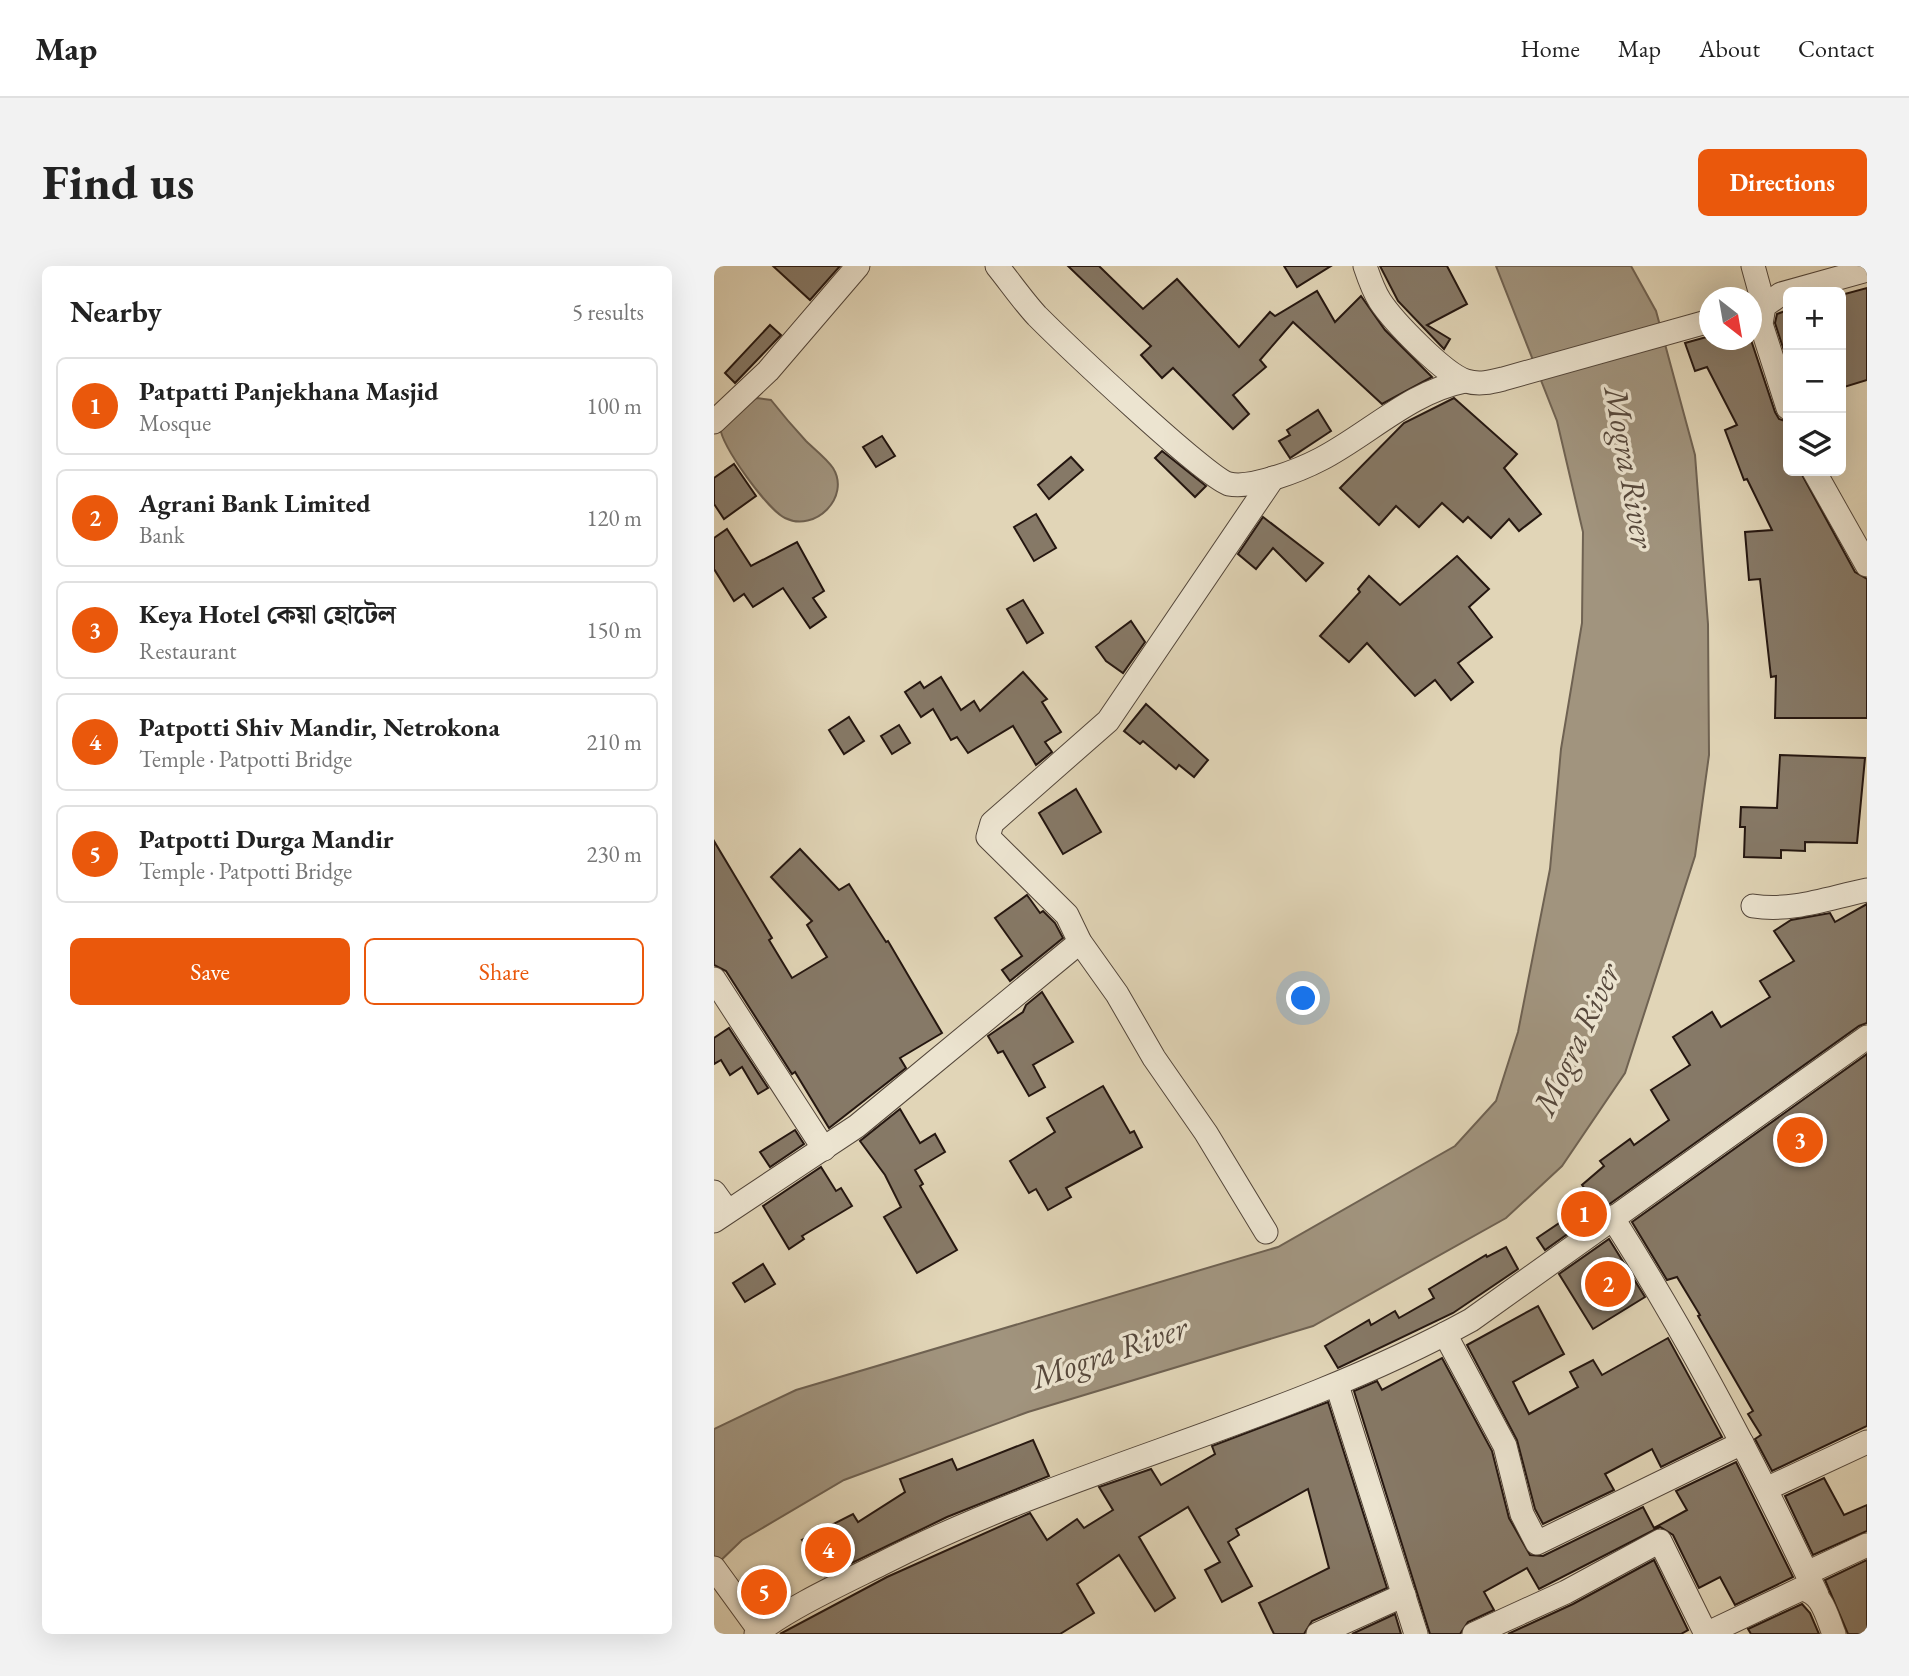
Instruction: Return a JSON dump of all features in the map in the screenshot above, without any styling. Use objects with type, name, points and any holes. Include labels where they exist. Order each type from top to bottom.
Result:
[{"type":"street","points":[[714,422],[768,372],[858,266]]},
{"type":"street","points":[[998,266],[1036,314],[1216,478],[1228,484],[1242,485],[1273,478],[1318,460],[1430,391],[1465,381],[1486,383],[1503,379],[1699,324]]},
{"type":"street","points":[[1365,266],[1376,293],[1391,316],[1431,356],[1465,381]]},
{"type":"street","points":[[1753,266],[1756,287]]},
{"type":"street","points":[[1762,306],[1781,294],[1867,271]]},
{"type":"street","points":[[1762,327],[1783,392]]},
{"type":"street","points":[[1817,476],[1867,565]]},
{"type":"street","points":[[1266,1232],[1206,1133],[1154,1058],[1117,994],[1080,942],[1067,915],[988,836],[992,823],[1108,721],[1273,478]]},
{"type":"street","points":[[1753,906],[1776,910],[1867,890]]},
{"type":"street","points":[[718,1208],[824,1149],[908,1087],[970,1030],[1053,967],[1080,942]]},
{"type":"street","points":[[714,979],[824,1149]]},
{"type":"street","points":[[714,1568],[756,1628],[932,1538],[1119,1463],[1293,1403],[1405,1356],[1471,1320],[1867,1037]]},
{"type":"street","points":[[1612,1217],[1650,1276],[1742,1443],[1807,1573],[1834,1634]]},
{"type":"street","points":[[1445,1334],[1505,1446],[1522,1514],[1537,1543],[1742,1443]]},
{"type":"street","points":[[1337,1385],[1416,1634]]},
{"type":"street","points":[[1766,1489],[1867,1443]]},
{"type":"street","points":[[1474,1634],[1566,1592],[1660,1541],[1706,1634],[1801,1589],[1817,1595]]},
{"type":"street","points":[[1807,1573],[1867,1545]]},
{"type":"street","points":[[1318,1634],[1404,1595]]},
{"type":"water","name":"Mogra River","points":[[1496,266],[1631,266],[1656,311],[1695,455],[1708,624],[1709,755],[1695,856],[1625,1073],[1562,1166],[1506,1218],[1313,1326],[1028,1412],[844,1480],[742,1540],[714,1567],[714,1429],[796,1390],[1278,1247],[1455,1146],[1496,1101],[1518,1032],[1550,869],[1561,749],[1582,623],[1583,532],[1557,421]]},
{"type":"water","points":[[757,398],[771,400],[833,468],[837,479],[834,501],[827,510],[808,521],[785,518],[768,503],[737,462],[723,436],[720,427],[744,402]]},
{"type":"building","points":[[773,266],[840,266],[810,300]]},
{"type":"building","points":[[1068,266],[1099,266],[1143,309],[1177,279],[1239,347],[1270,312],[1275,316],[1317,291],[1335,322],[1361,296],[1385,330],[1432,377],[1382,404],[1293,322],[1260,360],[1266,367],[1233,395],[1249,414],[1233,429],[1173,368],[1162,378],[1141,355],[1151,346]]},
{"type":"building","points":[[1284,266],[1331,266],[1297,287]]},
{"type":"building","points":[[1380,266],[1447,266],[1467,304],[1427,325],[1450,339],[1444,349],[1398,301]]},
{"type":"building","points":[[1867,288],[1867,380],[1846,386],[1846,350],[1846,294]]},
{"type":"building","points":[[1783,312],[1783,348],[1775,323],[1777,314]]},
{"type":"building","points":[[770,325],[781,335],[735,383],[725,373]]},
{"type":"building","points":[[1699,339],[1699,350],[1754,350],[1775,412],[1783,420],[1783,476],[1803,476],[1855,572],[1867,579],[1867,718],[1775,718],[1776,676],[1771,677],[1760,579],[1749,580],[1745,532],[1772,530],[1747,479],[1744,480],[1725,430],[1737,425],[1707,367],[1695,371],[1685,343]]},
{"type":"building","points":[[1454,398],[1517,454],[1504,468],[1541,514],[1519,531],[1509,519],[1491,538],[1468,517],[1463,522],[1442,503],[1419,527],[1396,506],[1379,525],[1340,488],[1404,423]]},
{"type":"building","points":[[1318,410],[1331,431],[1290,458],[1279,441],[1290,435],[1287,430]]},
{"type":"building","points":[[882,436],[895,456],[876,467],[863,447]]},
{"type":"building","points":[[1162,451],[1206,486],[1195,497],[1155,458]]},
{"type":"building","points":[[1071,457],[1083,470],[1049,499],[1038,485]]},
{"type":"building","points":[[734,464],[756,496],[724,519],[714,504],[714,478]]},
{"type":"building","points":[[1036,514],[1056,548],[1034,561],[1014,527]]},
{"type":"building","points":[[1263,517],[1323,563],[1306,581],[1273,548],[1256,569],[1238,554]]},
{"type":"building","points":[[727,529],[751,566],[797,542],[824,591],[813,598],[826,617],[810,628],[783,588],[753,607],[744,594],[734,601],[714,569],[714,538]]},
{"type":"building","points":[[1457,556],[1489,589],[1469,607],[1492,637],[1458,663],[1473,682],[1451,700],[1435,680],[1415,696],[1367,643],[1349,662],[1320,636],[1360,592],[1358,589],[1369,576],[1400,605]]},
{"type":"building","points":[[1023,600],[1043,633],[1027,643],[1007,609]]},
{"type":"building","points":[[1131,621],[1145,642],[1123,673],[1106,661],[1096,647]]},
{"type":"building","points":[[1023,672],[1047,699],[1042,702],[1061,732],[1045,742],[1052,752],[1036,765],[1013,726],[968,753],[957,737],[951,740],[933,709],[921,717],[905,692],[920,682],[924,688],[941,677],[961,710],[974,701],[980,711]]},
{"type":"building","points":[[1146,704],[1208,760],[1194,777],[1179,765],[1176,769],[1143,741],[1140,744],[1124,731]]},
{"type":"building","points":[[849,717],[864,741],[844,754],[829,730]]},
{"type":"building","points":[[899,725],[910,743],[892,754],[881,736]]},
{"type":"building","points":[[1780,755],[1865,758],[1857,843],[1805,842],[1805,851],[1781,850],[1781,858],[1744,857],[1745,827],[1740,827],[1741,807],[1777,808]]},
{"type":"building","points":[[1076,789],[1101,832],[1063,854],[1039,813]]},
{"type":"building","points":[[714,841],[772,938],[769,940],[792,978],[827,957],[807,925],[812,921],[771,877],[800,849],[839,890],[849,884],[886,942],[888,941],[942,1033],[900,1058],[906,1068],[829,1128],[795,1072],[792,1074],[726,971],[714,965]]},
{"type":"building","points":[[1027,895],[1040,913],[1043,911],[1055,923],[1063,938],[1010,981],[1002,970],[1022,956],[995,918]]},
{"type":"building","points":[[1867,904],[1867,1023],[1859,1026],[1545,1250],[1537,1238],[1568,1217],[1565,1214],[1590,1195],[1582,1185],[1604,1166],[1600,1161],[1630,1139],[1634,1145],[1669,1120],[1651,1090],[1690,1065],[1673,1037],[1712,1012],[1721,1027],[1770,997],[1760,981],[1794,961],[1774,931],[1791,920],[1830,913],[1835,922]]},
{"type":"building","points":[[1042,992],[1073,1042],[1033,1065],[1045,1087],[1029,1096],[1003,1051],[998,1053],[988,1036],[1023,1012],[1026,1005]]},
{"type":"building","points":[[729,1028],[768,1088],[758,1094],[742,1067],[730,1075],[721,1060],[714,1064],[714,1038]]},
{"type":"building","points":[[1867,1054],[1867,1426],[1772,1471],[1755,1439],[1761,1435],[1748,1414],[1753,1411],[1698,1316],[1700,1315],[1677,1277],[1667,1280],[1632,1222]]},
{"type":"building","points":[[1103,1086],[1130,1133],[1134,1131],[1142,1147],[1066,1188],[1071,1197],[1048,1210],[1036,1189],[1029,1193],[1010,1161],[1055,1132],[1047,1118]]},
{"type":"building","points":[[900,1109],[920,1143],[935,1134],[945,1152],[915,1170],[923,1184],[920,1186],[957,1250],[917,1273],[884,1217],[901,1207],[885,1175],[860,1141]]},
{"type":"building","points":[[795,1130],[804,1144],[770,1167],[760,1152]]},
{"type":"building","points":[[821,1167],[836,1191],[841,1188],[852,1206],[802,1236],[804,1239],[789,1249],[763,1206]]},
{"type":"building","points":[[1609,1239],[1645,1297],[1593,1329],[1559,1274]]},
{"type":"building","points":[[1506,1247],[1518,1269],[1453,1313],[1338,1368],[1325,1346],[1369,1320],[1371,1325],[1395,1311],[1399,1318],[1434,1298],[1429,1289],[1486,1255],[1487,1257]]},
{"type":"building","points":[[763,1264],[775,1284],[745,1302],[733,1283]]},
{"type":"building","points":[[1538,1306],[1564,1354],[1513,1382],[1529,1414],[1578,1387],[1570,1372],[1593,1360],[1602,1375],[1668,1338],[1722,1437],[1661,1467],[1652,1449],[1605,1474],[1614,1490],[1543,1524],[1535,1509],[1517,1440],[1467,1345]]},
{"type":"building","points":[[1442,1358],[1492,1451],[1509,1518],[1530,1555],[1543,1556],[1643,1507],[1654,1528],[1687,1510],[1676,1491],[1736,1462],[1793,1577],[1735,1605],[1720,1577],[1699,1588],[1673,1535],[1660,1527],[1539,1589],[1527,1568],[1484,1592],[1494,1610],[1468,1622],[1460,1634],[1430,1634],[1354,1391],[1377,1381],[1382,1390]]},
{"type":"building","points":[[1328,1402],[1387,1588],[1312,1621],[1304,1634],[1274,1634],[1259,1603],[1329,1568],[1308,1489],[1236,1529],[1239,1535],[1228,1542],[1252,1586],[1222,1602],[1205,1570],[1220,1562],[1188,1507],[1139,1537],[1175,1598],[1155,1611],[1119,1555],[1077,1584],[1094,1613],[1060,1634],[780,1634],[887,1577],[1030,1513],[1047,1540],[1077,1519],[1084,1528],[1113,1510],[1099,1487],[1151,1469],[1161,1485],[1215,1454],[1212,1446]]},
{"type":"building","points":[[1033,1440],[1049,1476],[947,1517],[825,1576],[802,1540],[853,1514],[858,1522],[905,1492],[900,1479],[952,1459],[957,1470]]},
{"type":"building","points":[[1824,1478],[1844,1515],[1867,1505],[1867,1531],[1813,1555],[1785,1496]]},
{"type":"building","points":[[1654,1560],[1688,1630],[1681,1634],[1508,1634],[1573,1604]]},
{"type":"building","points":[[1867,1560],[1867,1634],[1848,1634],[1825,1580]]},
{"type":"building","points":[[767,1570],[786,1597],[763,1611],[744,1585]]},
{"type":"building","points":[[1802,1604],[1810,1613],[1819,1634],[1751,1634],[1748,1629]]},
{"type":"building","points":[[1395,1614],[1401,1634],[1352,1634]]},
{"type":"place","name":"Keya Hotel কেয়া হোটেল","points":[[1800,1140]]},
{"type":"place","name":"Patpatti Panjekhana Masjid","points":[[1584,1214]]},
{"type":"place","name":"Agrani Bank Limited","points":[[1608,1284]]},
{"type":"place","name":"Patpotti Shiv Mandir, Netrokona","points":[[828,1550]]},
{"type":"place","name":"Patpotti Durga Mandir","points":[[764,1592]]}]
